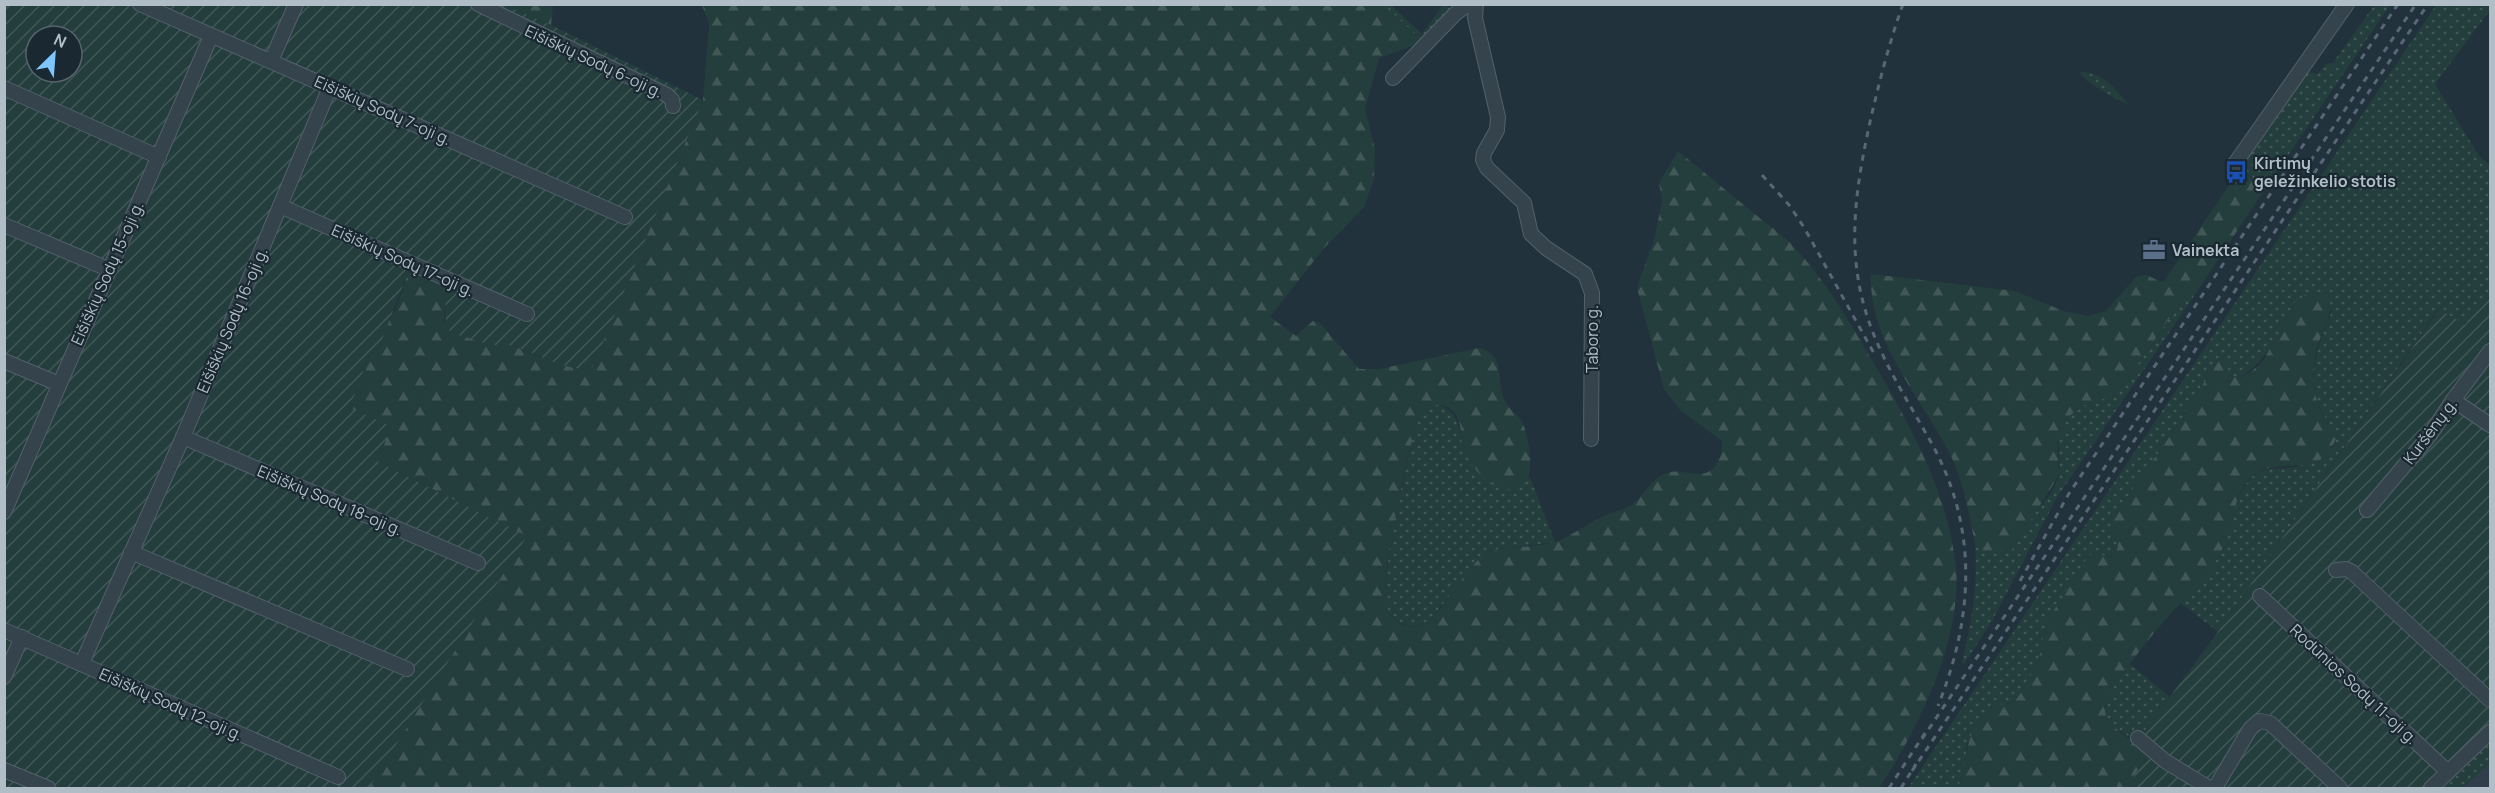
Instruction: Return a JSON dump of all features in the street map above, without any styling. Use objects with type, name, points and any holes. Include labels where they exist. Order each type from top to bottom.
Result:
[{"type":"street","name":"Eišiškių Sodų 7-oji g.","points":[[140,4],[625,217]]},
{"type":"street","points":[[271,62],[296,4]]},
{"type":"street","name":"Eišiškių Sodų 6-oji g.","points":[[478,4],[667,95],[672,100],[673,106]]},
{"type":"street","points":[[1393,78],[1455,14],[1468,4]]},
{"type":"street","name":"Taboro g.","points":[[1476,4],[1475,18],[1498,117],[1497,130],[1484,153],[1483,160],[1487,168],[1524,203],[1531,234],[1546,248],[1585,274],[1592,293],[1591,439]]},
{"type":"street","points":[[2235,165],[2347,4]]},
{"type":"street","name":"Eišiškių Sodų 15-oji g.","points":[[6,502],[211,36]]},
{"type":"street","name":"Eišiškių Sodų 16-oji g.","points":[[82,663],[183,437],[330,87]]},
{"type":"street","points":[[4,88],[159,157]]},
{"type":"street","name":"Eišiškių Sodų 17-oji g.","points":[[280,206],[526,314]]},
{"type":"street","points":[[4,225],[108,269]]},
{"type":"street","name":"Kuršėnų g.","points":[[2367,510],[2430,435],[2490,351]]},
{"type":"street","points":[[4,360],[59,384]]},
{"type":"street","points":[[2453,400],[2490,425]]},
{"type":"street","name":"Eišiškių Sodų 18-oji g.","points":[[183,437],[478,563]]},
{"type":"street","points":[[131,552],[407,669]]},
{"type":"street","points":[[2336,570],[2346,569],[2352,572],[2490,700]]},
{"type":"street","name":"Rodūnios Sodų 11-oji g.","points":[[2260,596],[2448,772]]},
{"type":"street","name":"Eišiškių Sodų 12-oji g.","points":[[4,630],[82,663],[204,720],[338,777]]},
{"type":"street","points":[[4,677],[22,638]]},
{"type":"street","points":[[2215,789],[2250,729],[2259,721],[2270,723],[2340,789]]},
{"type":"street","points":[[2431,789],[2490,732]]},
{"type":"street","points":[[2138,738],[2165,761],[2209,789]]},
{"type":"street","points":[[4,770],[48,789]]},
{"type":"shaded area","points":[[2490,739],[2490,788],[2438,788]]},
{"type":"green space","points":[[5,5],[505,5],[551,25],[703,100],[593,367],[575,368],[513,346],[489,344],[450,332],[446,319],[442,284],[409,270],[378,350],[370,352],[350,408],[391,426],[378,462],[527,536],[369,788],[5,788]]},
{"type":"green space","points":[[505,5],[553,5],[551,25]]},
{"type":"green space","points":[[702,5],[1384,5],[1423,42],[1379,58],[1365,109],[1375,149],[1374,180],[1364,207],[1324,248],[1270,317],[1296,336],[1313,321],[1320,323],[1359,369],[1379,369],[1479,348],[1488,351],[1497,363],[1505,401],[1525,428],[1530,456],[1529,475],[1526,482],[1521,487],[1512,490],[1503,489],[1485,479],[1471,463],[1463,447],[1459,422],[1450,409],[1445,406],[1434,406],[1418,416],[1394,520],[1386,580],[1386,603],[1391,616],[1406,626],[1420,625],[1434,616],[1483,556],[1495,550],[1560,540],[1596,520],[1633,504],[1654,481],[1664,474],[1671,472],[1706,473],[1717,463],[1722,452],[1722,441],[1680,410],[1664,389],[1637,288],[1655,236],[1662,201],[1659,183],[1678,151],[1785,238],[1818,275],[1848,320],[1903,414],[1937,489],[1946,515],[1956,568],[1956,596],[1952,625],[1945,654],[1922,712],[1894,765],[1879,788],[369,788],[526,537],[378,462],[350,408],[370,352],[395,311],[409,270],[442,284],[446,293],[444,321],[499,345],[511,345],[548,360],[586,369],[703,100],[709,24]]},
{"type":"green space","points":[[1384,5],[1391,5],[1422,34],[1443,5],[1451,8],[1423,42]]},
{"type":"green space","points":[[2372,5],[2390,5],[2259,198],[2261,190],[2252,176],[2238,172],[2246,161],[2245,159],[2305,76],[2309,72],[2318,74],[2327,63],[2332,64],[2373,7]]},
{"type":"green space","points":[[2436,5],[2490,5],[2490,10],[2435,84],[2479,156],[2490,165],[2490,295],[2465,326],[2438,309],[2218,632],[2181,603],[2196,589],[2216,561],[2229,531],[2242,490],[2256,473],[2296,467],[2321,455],[2333,447],[2338,435],[2325,418],[2314,389],[2318,350],[2332,311],[2295,302],[2265,355],[2248,372],[2237,379],[2229,374],[2219,359],[2112,523],[2118,547],[2115,554],[2107,557],[2060,602],[2046,623],[2039,658],[2026,686],[2014,701],[2004,705],[1967,743],[1965,764],[1958,788],[1908,788]]},
{"type":"green space","points":[[2080,72],[2095,74],[2101,78],[2113,87],[2128,104],[2094,85]]},
{"type":"green space","points":[[2238,172],[2256,180],[2260,187],[2259,198],[2198,290],[2189,290],[2121,388],[2109,397],[2080,407],[2067,418],[2057,443],[2059,473],[2013,549],[1984,551],[1975,544],[1962,485],[1954,462],[1887,345],[1872,298],[1871,274],[2015,291],[2063,311],[2088,316],[2106,311],[2137,276],[2147,275],[2161,282],[2165,280]]},
{"type":"green space","points":[[2190,289],[2198,290],[2056,499],[1992,621],[1964,664],[1962,662],[1975,589],[1975,544],[1984,551],[2040,507],[2049,496],[2059,473],[2059,439],[2066,420],[2077,409],[2121,388]]},
{"type":"green space","points":[[2320,292],[2330,299],[2330,310],[2317,348],[2314,388],[2319,407],[2338,434],[2330,449],[2321,459],[2300,465],[2265,469],[2248,481],[2237,501],[2229,532],[2215,564],[2196,590],[2162,623],[2137,654],[2115,687],[2105,709],[2106,716],[2122,734],[2149,752],[2127,788],[1958,788],[1972,731],[1977,721],[1995,703],[2004,705],[2014,702],[2026,686],[2039,658],[2046,623],[2084,562],[2094,551],[2107,557],[2115,554],[2118,547],[2112,523],[2219,359],[2227,362],[2229,374],[2238,379],[2253,370],[2263,361],[2295,303],[2306,294]]},
{"type":"green space","points":[[2490,295],[2490,739],[2438,788],[2127,788],[2149,752],[2137,741],[2218,632],[2439,309],[2465,325]]},
{"type":"green space","points":[[1436,404],[1454,415],[1459,426],[1463,448],[1522,486],[1530,477],[1555,542],[1491,550],[1479,560],[1428,622],[1412,627],[1400,623],[1389,614],[1384,598],[1392,528],[1418,416],[1426,407]]},
{"type":"green space","points":[[2130,664],[2170,697],[2137,741],[2113,726],[2107,719],[2105,711],[2114,686]]},
{"type":"green space","points":[[2490,739],[2490,763],[2463,788],[2438,788]]},
{"type":"railway","points":[[1903,4],[1893,33],[1865,144],[1856,212],[1856,257],[1858,279],[1869,321],[1884,357],[1947,476],[1958,509],[1964,541],[1966,574],[1964,607],[1950,673],[1938,706]]},
{"type":"railway","points":[[2020,581],[2068,495],[2398,4]]},
{"type":"railway","points":[[1922,739],[2416,4]]},
{"type":"railway","points":[[1912,771],[2428,4]]},
{"type":"railway","points":[[1762,175],[1790,206],[1805,229],[1876,357]]},
{"type":"railway","points":[[1889,788],[1925,733]]},
{"type":"railway","points":[[1901,788],[1916,764]]},
{"type":"place","name":"Kirtimų geležinkelio stotis","points":[[2236,172]]},
{"type":"place","name":"Vainekta","points":[[2154,250]]}]
